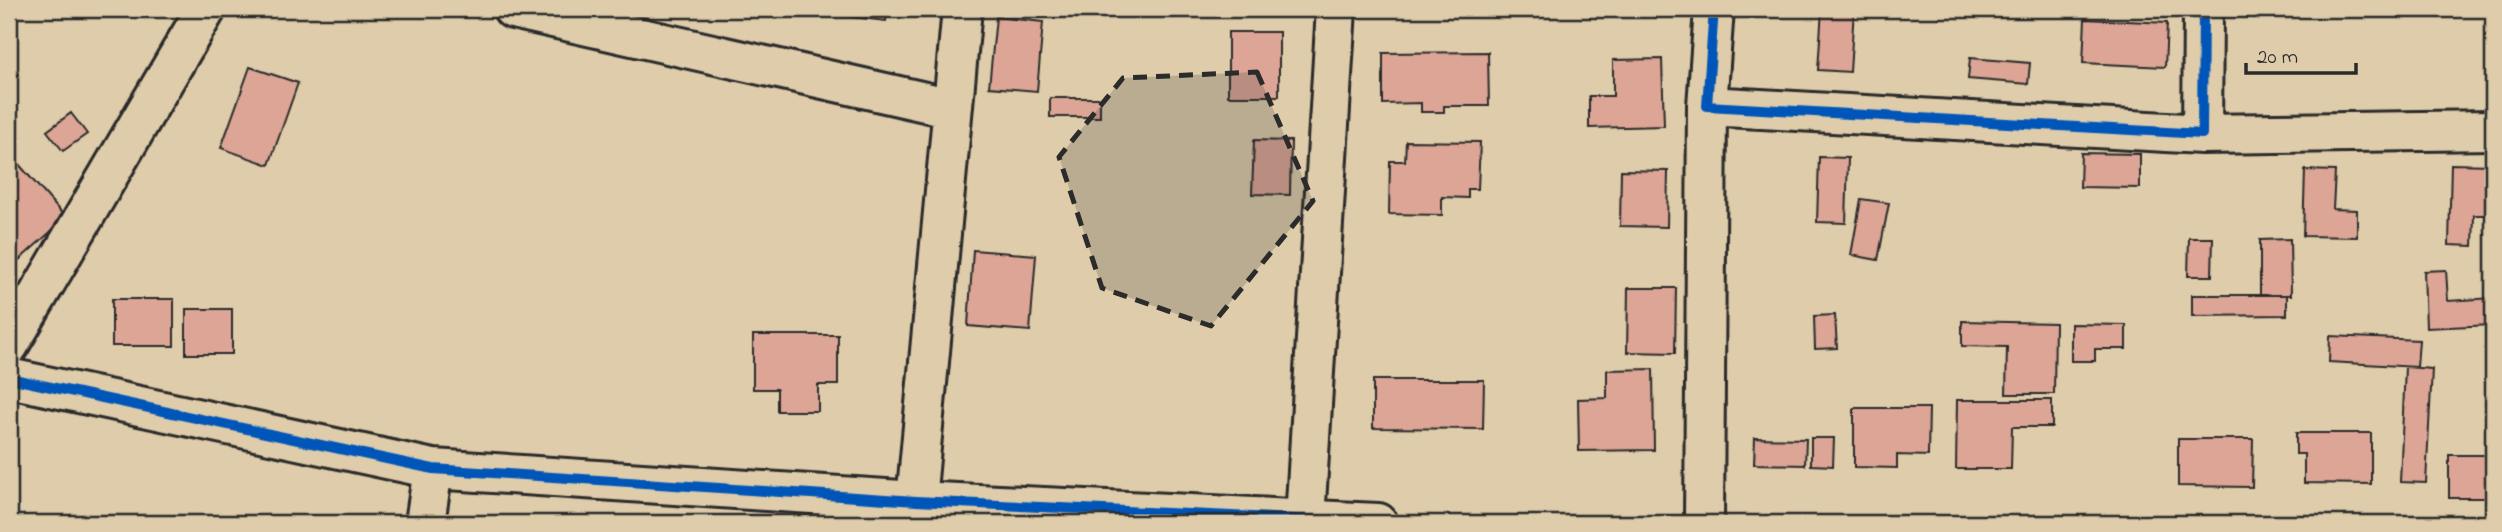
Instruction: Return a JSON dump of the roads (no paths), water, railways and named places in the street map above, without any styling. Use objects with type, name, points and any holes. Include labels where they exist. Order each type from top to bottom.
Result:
[{"type":"street","points":[[9,345],[206,9]]},
{"type":"street","points":[[513,9],[934,104]]},
{"type":"street","points":[[916,501],[962,9]]},
{"type":"street","points":[[1305,520],[1336,9]]},
{"type":"street","points":[[1704,523],[1706,106],[1714,9]]},
{"type":"street","points":[[2202,134],[2203,9]]},
{"type":"street","points":[[1706,106],[2202,134],[2493,130]]},
{"type":"street","points":[[9,378],[433,469],[916,501],[1378,523]]},
{"type":"street","points":[[425,523],[433,469]]}]
